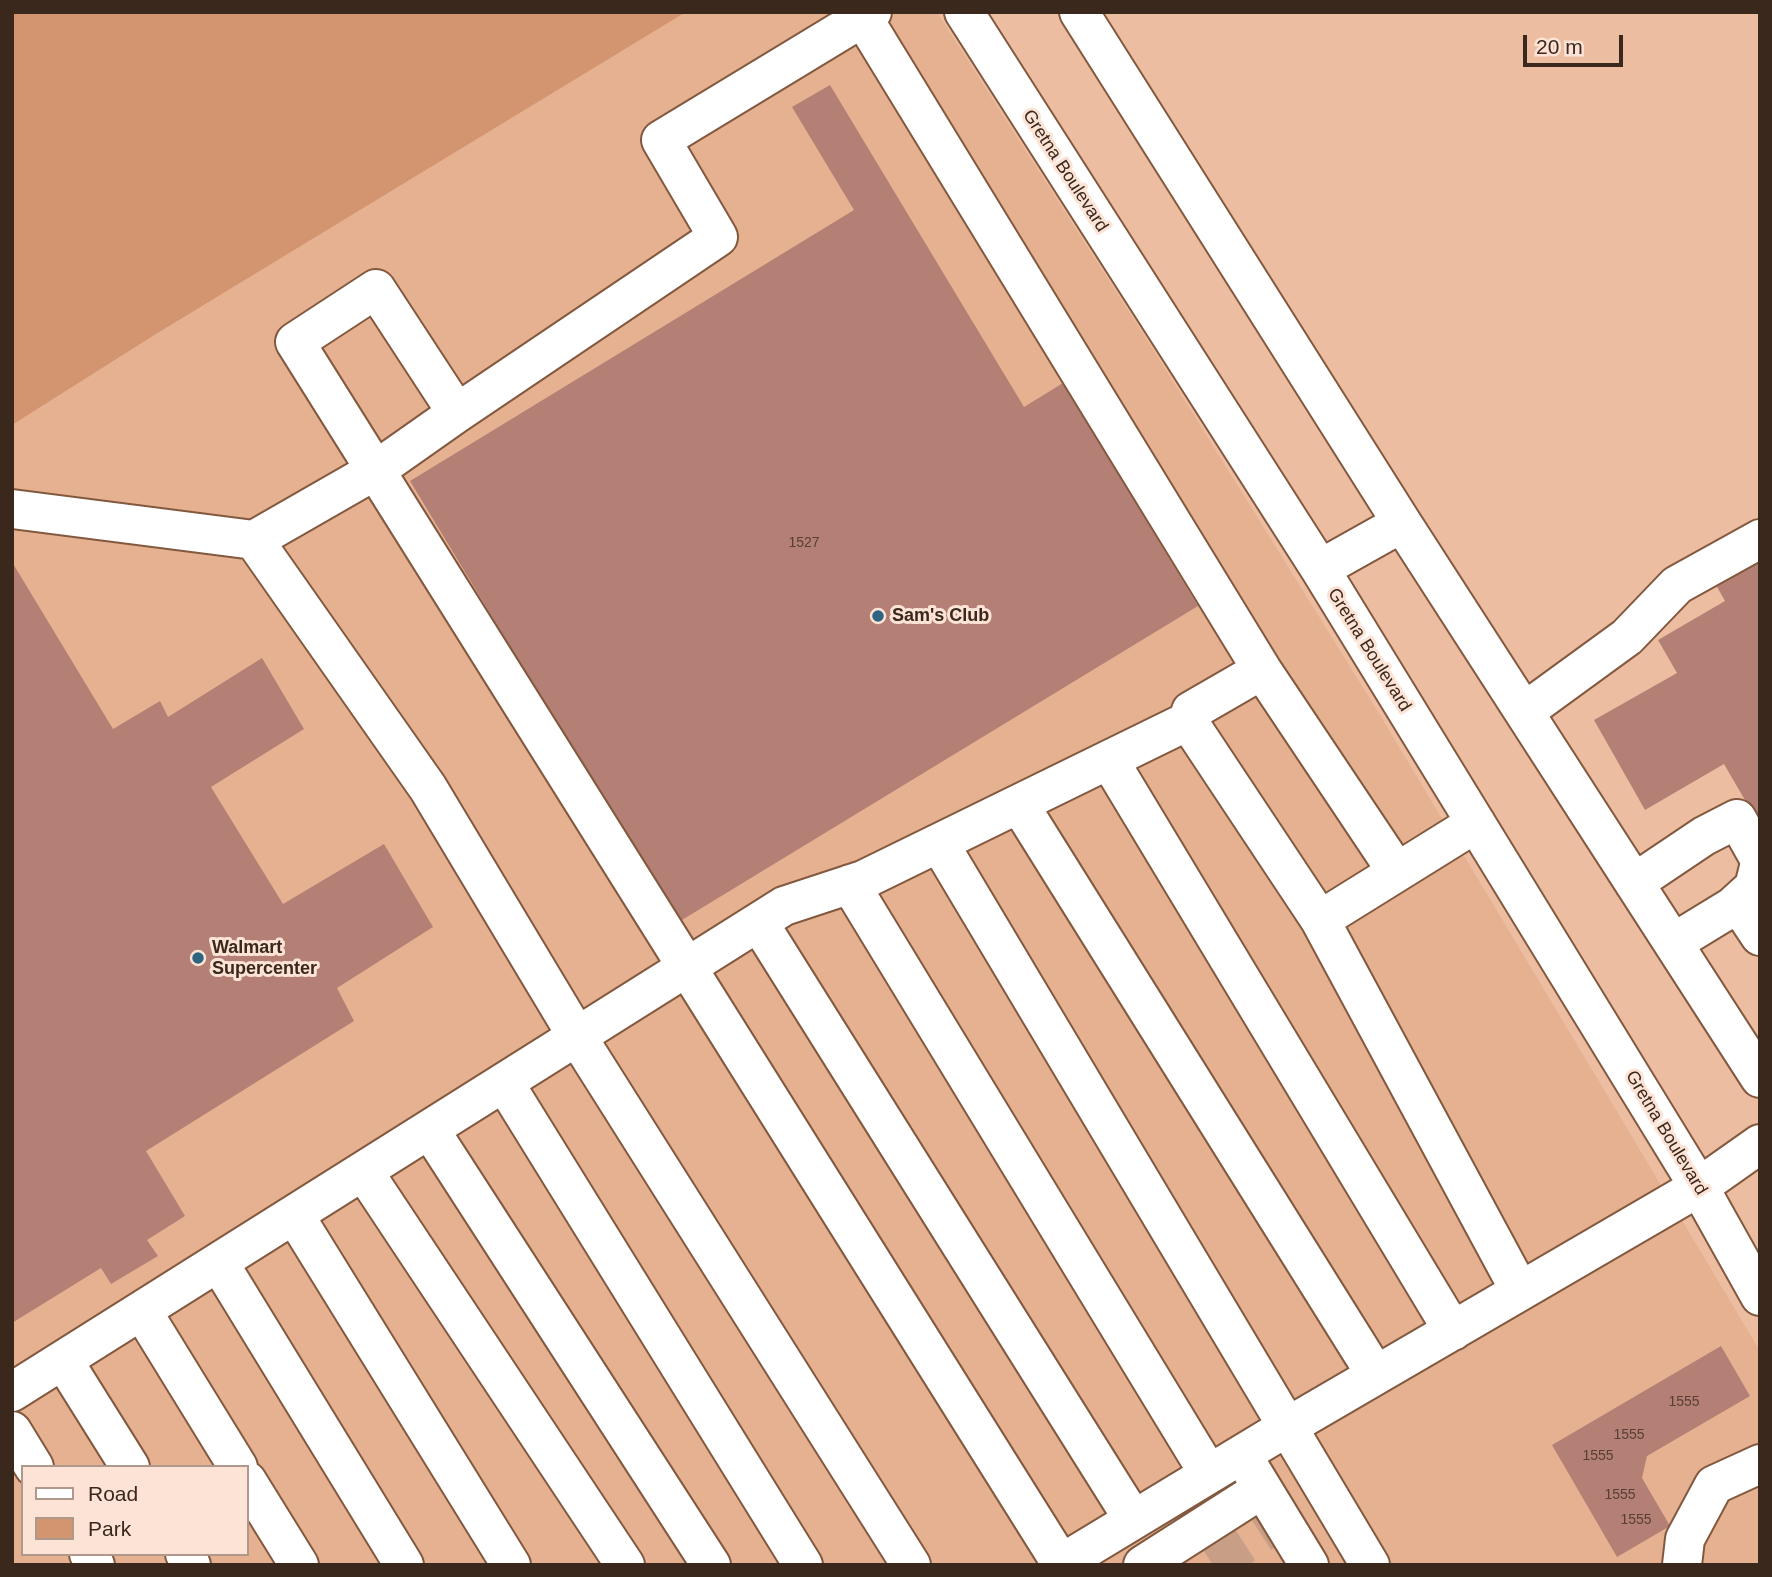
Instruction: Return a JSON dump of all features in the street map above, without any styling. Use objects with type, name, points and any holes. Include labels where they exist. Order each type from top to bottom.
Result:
[{"type":"street","name":"Gretna Boulevard","points":[[964,12],[1320,569],[1699,1187],[1760,1296]]},
{"type":"street","points":[[1079,12],[1402,523],[1760,1078]]},
{"type":"street","points":[[12,509],[254,540],[376,470],[718,237],[661,140],[868,15],[1262,670],[1397,872]]},
{"type":"street","points":[[457,413],[376,289],[295,342],[1061,1564],[1242,1454],[1699,1187],[1760,1144]]},
{"type":"street","points":[[1320,569],[1402,523]]},
{"type":"street","points":[[1524,712],[1627,637],[1677,585],[1760,539]]},
{"type":"street","points":[[254,540],[428,788],[578,1038],[911,1565]]},
{"type":"street","points":[[12,1392],[784,906],[850,884],[1188,721],[1191,711],[1262,670]]},
{"type":"street","points":[[1188,721],[1320,920],[1520,1292]]},
{"type":"street","points":[[1109,760],[1453,1331]]},
{"type":"street","points":[[1019,804],[1376,1375]]},
{"type":"street","points":[[1634,883],[1689,845],[1738,819],[1760,862],[1754,887],[1732,907],[1673,943]]},
{"type":"street","points":[[1320,920],[1476,823]]},
{"type":"street","points":[[939,843],[1295,1423],[1370,1565]]},
{"type":"street","points":[[850,884],[1209,1474]]},
{"type":"street","points":[[1732,907],[1746,915],[1760,936]]},
{"type":"street","points":[[759,923],[1133,1519]]},
{"type":"street","points":[[505,1084],[803,1565]]},
{"type":"street","points":[[430,1130],[711,1565]]},
{"type":"street","points":[[363,1172],[625,1565]]},
{"type":"street","points":[[295,1216],[511,1565]]},
{"type":"street","points":[[219,1263],[404,1565]]},
{"type":"street","points":[[142,1311],[237,1465]]},
{"type":"street","points":[[63,1360],[129,1465]]},
{"type":"street","points":[[1295,1423],[1400,1565]]},
{"type":"street","points":[[12,1431],[33,1465]]},
{"type":"street","points":[[1242,1454],[1262,1489],[1277,1524],[1309,1565]]},
{"type":"street","points":[[1682,1565],[1685,1539],[1714,1485],[1760,1464]]},
{"type":"street","points":[[248,1483],[299,1565]]},
{"type":"street","points":[[1143,1565],[1262,1489]]},
{"type":"shaded area","points":[[686,12],[937,12],[1156,354],[1380,715],[1760,1351],[1760,1565],[12,1565],[12,425],[156,334]]},
{"type":"green space","points":[[12,12],[686,12],[156,334],[12,425]]},
{"type":"building","points":[[830,85],[1024,407],[1063,383],[1198,606],[677,923],[410,481],[854,210],[792,107]]},
{"type":"building","points":[[1760,560],[1760,826],[1724,764],[1645,810],[1594,720],[1677,673],[1658,640],[1725,601],[1716,585]]},
{"type":"building","name":"Walmart Supercenter","points":[[12,562],[113,729],[160,701],[168,717],[262,658],[304,729],[211,787],[283,904],[384,844],[433,927],[337,988],[354,1021],[146,1151],[185,1216],[147,1240],[158,1256],[111,1284],[101,1268],[12,1323]]},
{"type":"building","points":[[1721,1346],[1750,1396],[1647,1456],[1642,1478],[1670,1526],[1617,1557],[1552,1445]]},
{"type":"tunnel","points":[[1213,1565],[1272,1527]]},
{"type":"place","name":"Sam's Club","points":[[878,616]]},
{"type":"place","name":"Walmart Supercenter","points":[[198,958]]}]
